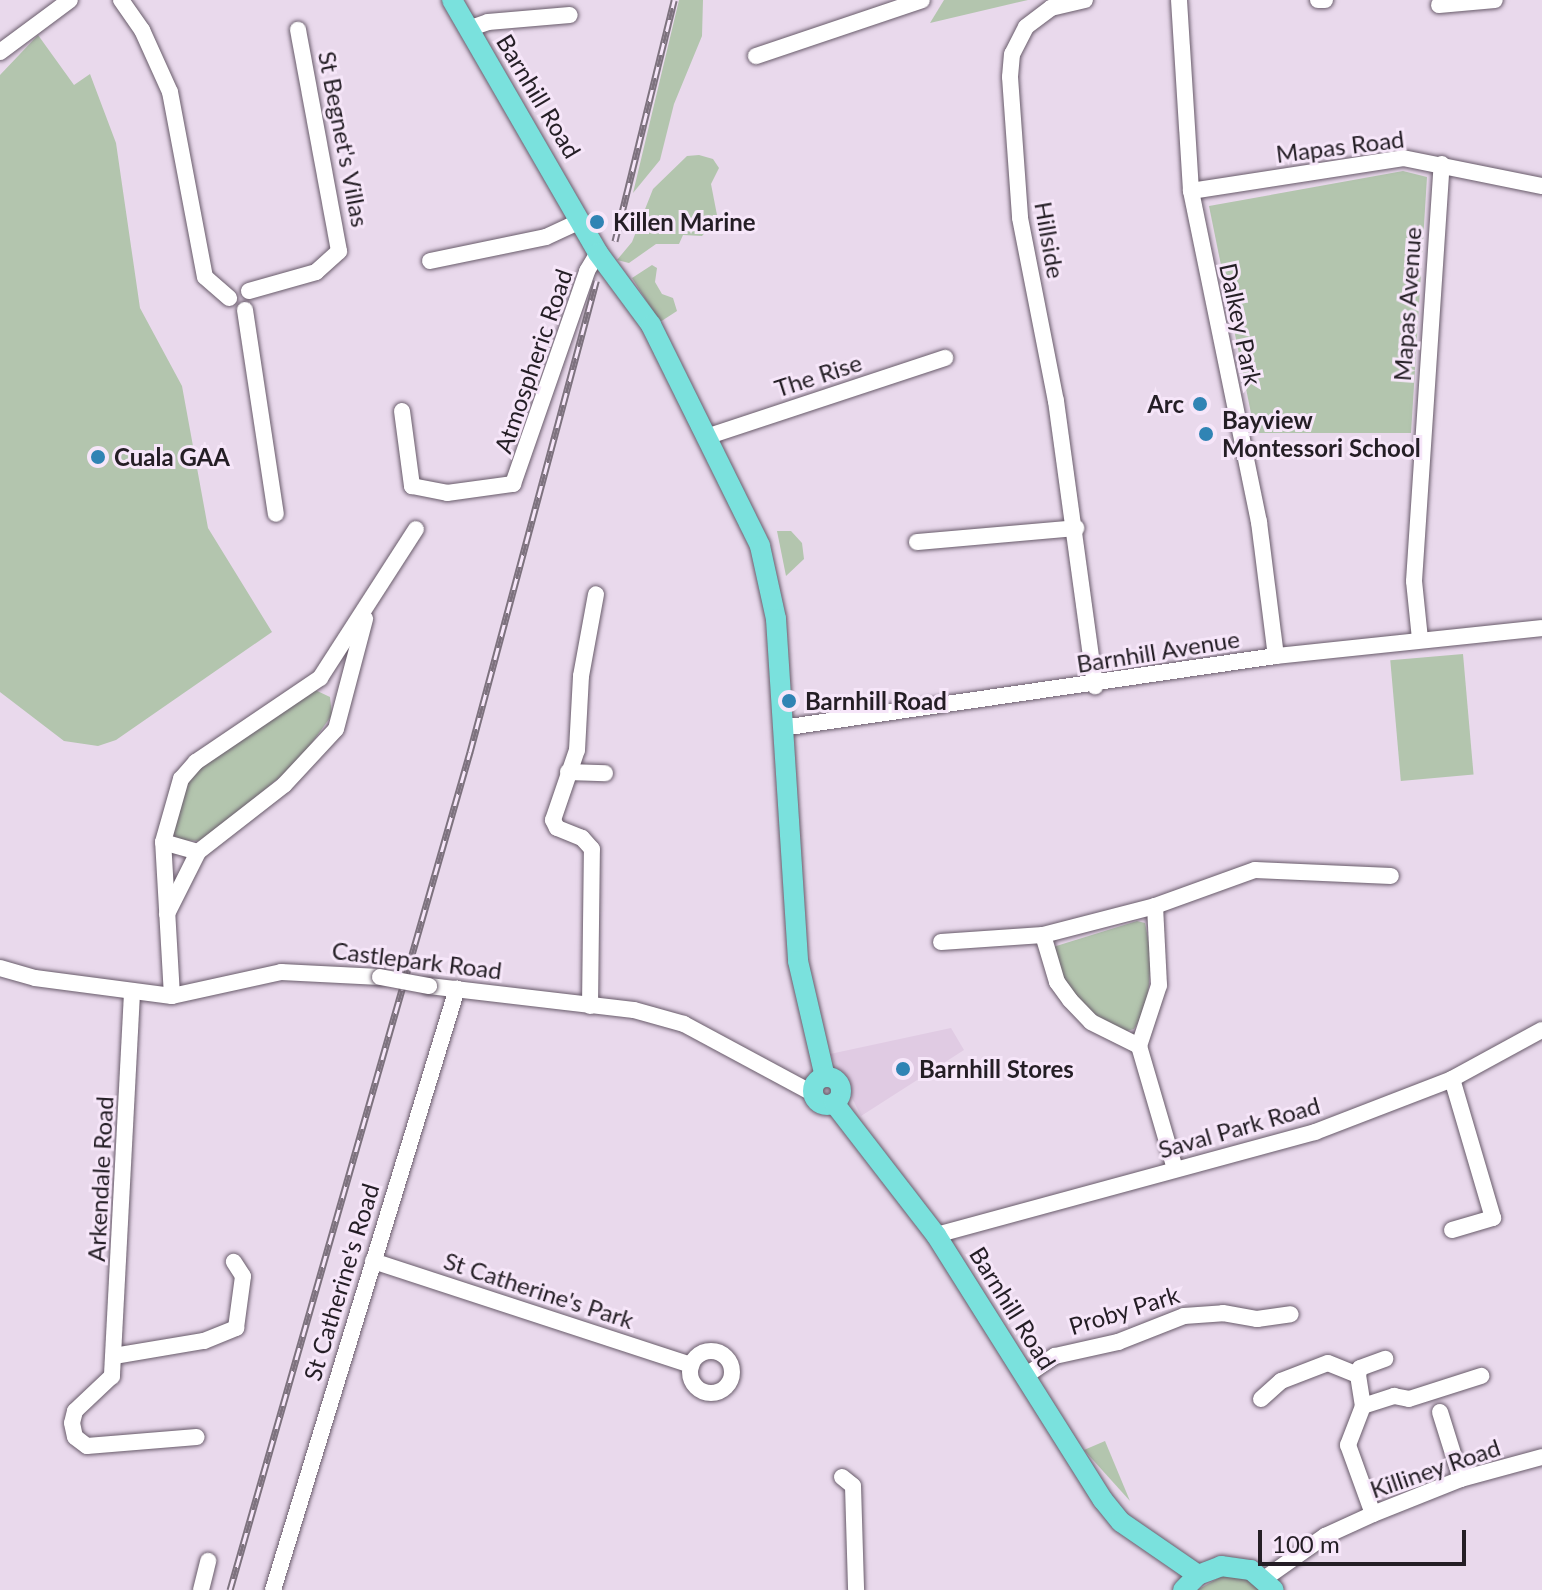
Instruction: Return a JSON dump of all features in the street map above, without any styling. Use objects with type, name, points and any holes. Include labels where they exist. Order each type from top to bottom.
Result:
[{"type":"main road","name":"Barnhill Road","points":[[452,0],[598,253],[651,325],[768,569],[798,961],[822,1105],[834,1103],[936,1235],[1103,1500],[1188,1585]]},
{"type":"main road","points":[[1188,1585],[1236,1566],[1269,1584]]},
{"type":"street","points":[[0,52],[70,0]]},
{"type":"street","points":[[121,0],[142,30],[170,92],[205,277],[229,298],[235,310],[245,310]]},
{"type":"street","points":[[756,56],[922,0]]},
{"type":"street","name":"Hillside","points":[[1085,0],[1051,8],[1032,21],[1016,43],[1010,77],[1020,218],[1076,528],[1095,686]]},
{"type":"street","name":"Dalkey Park","points":[[1179,0],[1191,191],[1259,522],[1276,656]]},
{"type":"street","points":[[1318,0],[1325,0]]},
{"type":"street","points":[[1439,5],[1495,0]]},
{"type":"street","points":[[468,29],[488,22],[570,15]]},
{"type":"street","name":"St Begnet's Villas","points":[[229,298],[235,289],[249,291],[316,272],[339,251],[298,30]]},
{"type":"street","name":"Mapas Road","points":[[1191,191],[1403,158],[1542,186]]},
{"type":"street","name":"Mapas Avenue","points":[[1420,639],[1414,581],[1442,164]]},
{"type":"street","points":[[430,261],[546,237],[581,221]]},
{"type":"street","name":"Atmospheric Road","points":[[402,411],[412,486],[447,493],[513,484],[587,271],[598,253]]},
{"type":"street","points":[[249,291],[252,301],[245,310],[276,514]]},
{"type":"street","name":"The Rise","points":[[706,437],[945,358]]},
{"type":"street","points":[[917,542],[1076,528]]},
{"type":"street","points":[[172,996],[163,842],[181,779],[196,762],[320,678],[416,529]]},
{"type":"street","points":[[590,1006],[592,849],[582,838],[557,828],[553,820],[577,750],[581,676],[596,594]]},
{"type":"street","points":[[166,915],[198,852],[284,785],[336,729],[368,606]]},
{"type":"street","name":"Barnhill Avenue","points":[[782,728],[1095,686],[1276,656],[1542,628]]},
{"type":"street","points":[[320,678],[347,688]]},
{"type":"street","points":[[568,772],[605,773]]},
{"type":"street","points":[[163,842],[198,852]]},
{"type":"street","points":[[941,942],[1043,935],[1155,906],[1255,870],[1391,876]]},
{"type":"street","points":[[1155,906],[1159,985],[1139,1046],[1175,1169]]},
{"type":"street","points":[[1043,935],[1057,982],[1070,1000],[1091,1022],[1139,1046]]},
{"type":"street","name":"Castlepark Road","points":[[0,968],[132,993],[172,996],[281,972],[380,977],[429,986],[634,1010],[684,1024],[819,1085]]},
{"type":"street","name":"St Catherine's Road","points":[[273,1590],[457,989]]},
{"type":"street","name":"Arkendale Road","points":[[114,1362],[132,993]]},
{"type":"street","name":"Saval Park Road","points":[[936,1235],[1315,1132],[1452,1079],[1542,1030]]},
{"type":"street","points":[[1452,1079],[1493,1218],[1452,1230]]},
{"type":"street","name":"St Catherine's Park","points":[[373,1261],[691,1365]]},
{"type":"street","points":[[197,1437],[87,1446],[75,1437],[75,1411],[112,1376],[114,1362],[204,1341],[236,1328],[243,1276],[234,1262]]},
{"type":"street","name":"Proby Park","points":[[1025,1376],[1055,1356],[1118,1342],[1184,1316],[1223,1313],[1257,1319],[1291,1314]]},
{"type":"street","points":[[1373,1514],[1348,1445],[1363,1406],[1358,1375],[1360,1368],[1385,1359]]},
{"type":"street","points":[[1261,1399],[1281,1381],[1328,1363],[1358,1375]]},
{"type":"street","points":[[1363,1406],[1394,1396],[1409,1399],[1481,1376]]},
{"type":"street","points":[[1440,1412],[1461,1479]]},
{"type":"street","name":"Killiney Road","points":[[1269,1584],[1325,1536],[1461,1479],[1542,1457]]},
{"type":"street","points":[[842,1477],[853,1486],[856,1590]]},
{"type":"street","points":[[201,1590],[208,1561]]},
{"type":"shaded area","points":[[951,1028],[964,1050],[861,1116],[830,1054]]},
{"type":"green space","points":[[679,0],[703,0],[702,36],[674,104],[660,160],[633,193]]},
{"type":"green space","points":[[944,0],[1028,0],[930,23]]},
{"type":"green space","name":"Cuala GAA","points":[[38,35],[74,85],[90,74],[116,143],[140,308],[182,386],[208,528],[272,632],[116,740],[98,746],[64,741],[0,692],[0,75]]},
{"type":"green space","points":[[687,156],[713,159],[719,168],[711,184],[717,215],[711,226],[702,236],[683,235],[679,244],[656,244],[629,263],[617,260],[632,242],[653,189]]},
{"type":"green space","points":[[1403,171],[1427,177],[1411,433],[1255,433],[1209,206]]},
{"type":"green space","points":[[652,265],[657,268],[655,282],[662,294],[673,298],[677,311],[660,322],[632,278]]},
{"type":"green space","points":[[777,531],[791,531],[802,543],[804,559],[786,576]]},
{"type":"green space","points":[[1463,654],[1474,775],[1401,781],[1390,660]]},
{"type":"green space","points":[[313,689],[330,697],[332,715],[298,762],[203,841],[177,840],[172,832],[189,775]]},
{"type":"green space","points":[[1137,921],[1145,923],[1151,955],[1149,985],[1145,1012],[1134,1029],[1123,1032],[1106,1025],[1063,983],[1053,947]]},
{"type":"green space","points":[[1105,1441],[1130,1501],[1084,1450]]},
{"type":"green space","points":[[1226,1574],[1239,1574],[1267,1590],[1197,1590]]},
{"type":"railway","points":[[615,241],[674,0]]},
{"type":"railway","points":[[230,1590],[470,752],[596,281]]},
{"type":"place","name":"Killen Marine","points":[[597,222]]},
{"type":"place","name":"Arc","points":[[1200,404]]},
{"type":"place","name":"Bayview Montessori School","points":[[1206,434]]},
{"type":"place","name":"Cuala GAA","points":[[98,457]]},
{"type":"place","name":"Barnhill Road","points":[[789,701]]},
{"type":"place","name":"Barnhill Stores","points":[[903,1069]]}]
